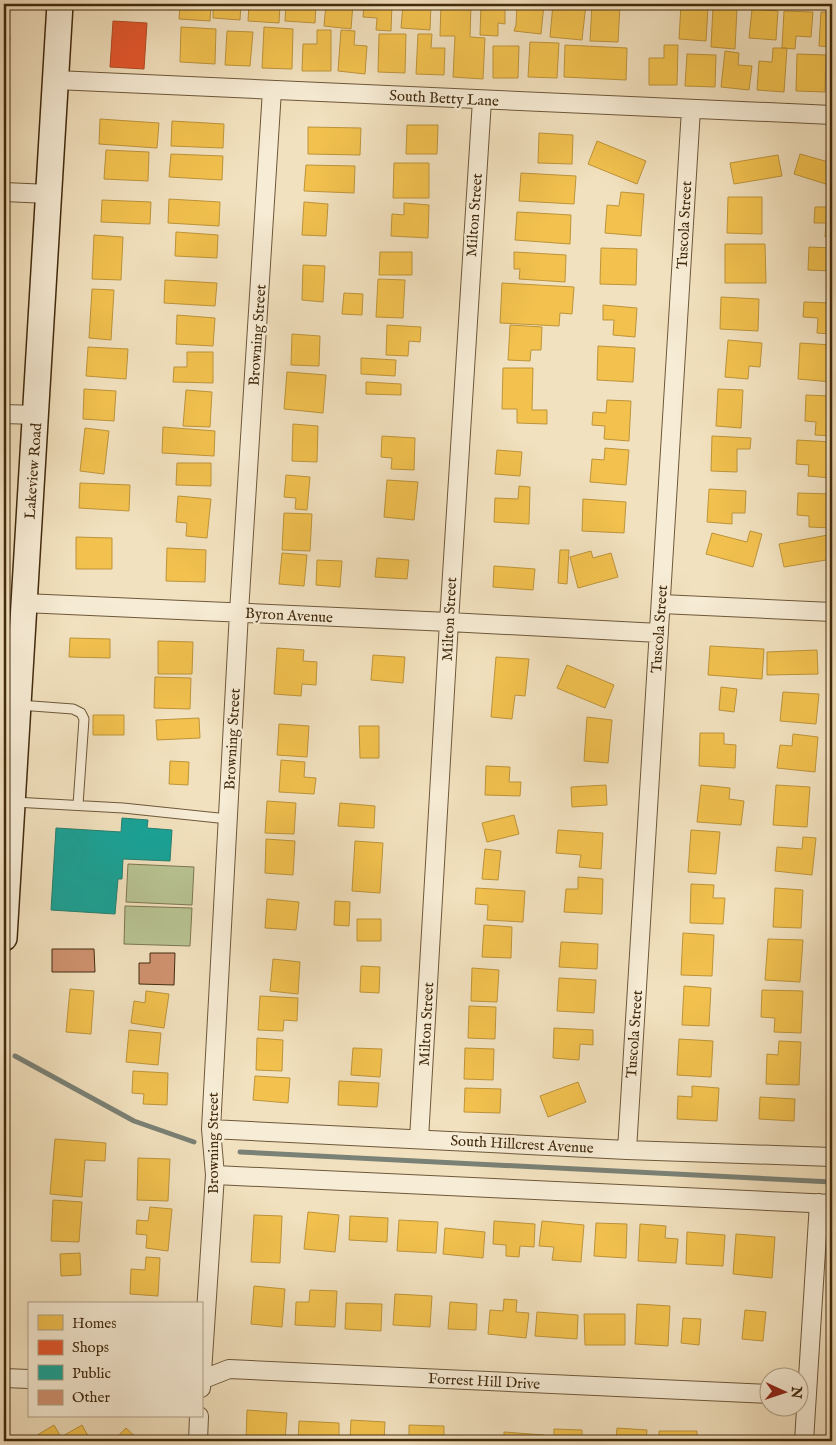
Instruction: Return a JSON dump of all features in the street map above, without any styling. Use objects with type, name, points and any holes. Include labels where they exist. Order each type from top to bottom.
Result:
[{"type":"street","name":"Lakeview Road","points":[[4,938],[60,4]]},
{"type":"street","name":"South Betty Lane","points":[[56,80],[832,115]]},
{"type":"street","name":"Browning Street","points":[[202,1380],[215,1175],[212,1129],[239,612],[272,90]]},
{"type":"street","name":"Milton Street","points":[[420,1139],[449,622],[482,100]]},
{"type":"street","name":"Tuscola Street","points":[[627,1150],[691,109]]},
{"type":"street","points":[[4,192],[49,194]]},
{"type":"street","points":[[4,414],[36,415]]},
{"type":"street","name":"Byron Avenue","points":[[24,603],[659,633]]},
{"type":"street","points":[[661,604],[832,612]]},
{"type":"street","name":"South Hillcrest Avenue","points":[[212,1129],[627,1150],[832,1157]]},
{"type":"street","points":[[215,1175],[826,1203],[806,1368]]},
{"type":"street","name":"Forrest Hill Drive","points":[[202,1380],[229,1369],[758,1394]]},
{"type":"street","points":[[4,1378],[28,1379]]},
{"type":"street","points":[[198,1441],[200,1418]]},
{"type":"street","points":[[804,1418],[804,1441]]},
{"type":"lane","points":[[18,705],[73,709],[81,713],[84,719],[78,805]]},
{"type":"lane","points":[[12,802],[123,808],[228,819]]},
{"type":"green space","points":[[128,864],[194,867],[192,905],[126,902]]},
{"type":"green space","points":[[125,906],[192,908],[190,946],[124,944]]},
{"type":"building: Homes","points":[[180,4],[211,4],[210,21],[179,19]]},
{"type":"building: Homes","points":[[213,4],[241,4],[240,20],[213,18]]},
{"type":"building: Homes","points":[[249,4],[280,4],[279,23],[248,21]]},
{"type":"building: Homes","points":[[286,4],[316,4],[315,23],[285,21]]},
{"type":"building: Homes","points":[[326,4],[353,4],[351,29],[324,26]]},
{"type":"building: Homes","points":[[364,4],[392,4],[391,31],[376,30],[377,18],[363,17]]},
{"type":"building: Homes","points":[[403,4],[431,4],[430,30],[401,28]]},
{"type":"building: Homes","points":[[441,4],[471,4],[470,37],[485,38],[483,79],[453,77],[455,36],[440,36]]},
{"type":"building: Homes","points":[[481,4],[505,4],[505,24],[498,23],[498,36],[480,35]]},
{"type":"building: Homes","points":[[517,4],[544,4],[541,34],[514,31]]},
{"type":"building: Homes","points":[[553,4],[586,4],[582,40],[550,37]]},
{"type":"building: Homes","points":[[592,4],[620,5],[618,42],[590,41]]},
{"type":"building: Homes","points":[[681,5],[708,7],[706,41],[679,39]]},
{"type":"building: Homes","points":[[713,7],[737,8],[735,49],[711,47]]},
{"type":"building: Homes","points":[[752,9],[778,11],[776,40],[749,38]]},
{"type":"building: Homes","points":[[784,11],[813,12],[811,37],[796,36],[795,49],[782,48]]},
{"type":"building: Homes","points":[[821,12],[832,12],[832,47],[819,46]]},
{"type":"building: Homes","points":[[181,27],[216,29],[215,64],[180,62]]},
{"type":"building: Homes","points":[[264,27],[293,29],[292,69],[262,68]]},
{"type":"building: Homes","points":[[317,30],[331,30],[331,71],[302,71],[303,44],[317,44]]},
{"type":"building: Homes","points":[[341,30],[355,31],[354,45],[367,46],[365,74],[338,71]]},
{"type":"building: Homes","points":[[227,31],[253,32],[250,66],[225,65]]},
{"type":"building: Homes","points":[[379,34],[406,34],[405,73],[378,72]]},
{"type":"building: Homes","points":[[418,34],[432,34],[431,48],[445,48],[444,75],[416,74]]},
{"type":"building: Homes","points":[[4,37],[10,37],[8,67],[4,67]]},
{"type":"building: Homes","points":[[530,42],[559,43],[557,78],[528,77]]},
{"type":"building: Homes","points":[[565,45],[627,48],[626,80],[564,77]]},
{"type":"building: Homes","points":[[664,45],[678,45],[677,85],[649,85],[649,58],[664,58]]},
{"type":"building: Homes","points":[[493,46],[519,46],[518,78],[493,78]]},
{"type":"building: Homes","points":[[773,48],[787,48],[784,92],[757,90],[759,61],[772,62]]},
{"type":"building: Homes","points":[[725,51],[739,53],[738,65],[752,66],[749,90],[721,87]]},
{"type":"building: Homes","points":[[687,54],[716,55],[715,87],[685,86]]},
{"type":"building: Homes","points":[[797,54],[826,55],[825,92],[796,91]]},
{"type":"building: Homes","points":[[100,119],[159,123],[157,148],[99,144]]},
{"type":"building: Homes","points":[[172,121],[224,124],[223,148],[171,146]]},
{"type":"building: Homes","points":[[407,125],[438,125],[437,154],[406,154]]},
{"type":"building: Homes","points":[[308,127],[361,128],[360,155],[308,154]]},
{"type":"building: Homes","points":[[539,133],[573,135],[572,164],[538,163]]},
{"type":"building: Homes","points":[[597,141],[646,161],[637,184],[588,164]]},
{"type":"building: Homes","points":[[106,150],[149,152],[148,181],[104,179]]},
{"type":"building: Homes","points":[[171,154],[223,156],[222,180],[169,177]]},
{"type":"building: Homes","points":[[800,154],[832,163],[832,186],[794,174]]},
{"type":"building: Homes","points":[[778,155],[782,176],[734,184],[730,163]]},
{"type":"building: Homes","points":[[394,163],[429,163],[429,198],[393,198]]},
{"type":"building: Homes","points":[[306,165],[355,166],[354,193],[304,191]]},
{"type":"building: Homes","points":[[521,173],[576,176],[574,204],[519,201]]},
{"type":"building: Homes","points":[[621,192],[644,194],[641,236],[605,233],[607,205],[619,206]]},
{"type":"building: Homes","points":[[728,197],[762,197],[762,234],[727,233]]},
{"type":"building: Homes","points":[[169,199],[220,202],[219,226],[168,223]]},
{"type":"building: Homes","points":[[102,200],[151,202],[150,224],[101,222]]},
{"type":"building: Homes","points":[[304,202],[328,204],[326,236],[302,235]]},
{"type":"building: Homes","points":[[404,203],[429,205],[428,238],[391,236],[392,214],[404,215]]},
{"type":"building: Homes","points":[[815,207],[832,207],[832,237],[825,237],[826,223],[814,223]]},
{"type":"building: Homes","points":[[517,212],[571,215],[570,244],[515,240]]},
{"type":"building: Homes","points":[[176,232],[218,235],[217,258],[175,256]]},
{"type":"building: Homes","points":[[94,235],[123,237],[121,280],[92,279]]},
{"type":"building: Homes","points":[[725,244],[765,244],[766,283],[725,283]]},
{"type":"building: Homes","points":[[809,247],[832,248],[832,271],[808,270]]},
{"type":"building: Homes","points":[[601,248],[637,249],[636,285],[600,284]]},
{"type":"building: Homes","points":[[380,252],[412,252],[412,275],[379,275]]},
{"type":"building: Homes","points":[[514,252],[566,255],[565,282],[519,279],[520,269],[514,269]]},
{"type":"building: Homes","points":[[303,265],[325,266],[323,302],[302,300]]},
{"type":"building: Homes","points":[[378,279],[405,280],[403,318],[376,317]]},
{"type":"building: Homes","points":[[165,280],[217,283],[215,306],[164,303]]},
{"type":"building: Homes","points":[[502,283],[574,287],[572,314],[560,313],[559,326],[500,323]]},
{"type":"building: Homes","points":[[92,289],[114,290],[111,340],[89,338]]},
{"type":"building: Homes","points":[[344,293],[363,294],[362,315],[342,314]]},
{"type":"building: Homes","points":[[721,297],[759,299],[758,331],[720,329]]},
{"type":"building: Homes","points":[[804,302],[832,303],[832,334],[817,333],[818,318],[803,317]]},
{"type":"building: Homes","points":[[603,305],[637,308],[635,337],[613,335],[614,320],[603,320]]},
{"type":"building: Homes","points":[[177,315],[215,318],[213,346],[176,344]]},
{"type":"building: Homes","points":[[387,325],[421,327],[420,342],[409,341],[408,356],[386,355]]},
{"type":"building: Homes","points":[[510,325],[542,327],[541,350],[531,350],[530,361],[508,360]]},
{"type":"building: Homes","points":[[292,334],[320,336],[319,366],[291,365]]},
{"type":"building: Homes","points":[[728,340],[762,343],[760,367],[749,366],[748,379],[725,377]]},
{"type":"building: Homes","points":[[800,343],[832,345],[832,382],[798,379]]},
{"type":"building: Homes","points":[[598,346],[635,348],[633,382],[597,380]]},
{"type":"building: Homes","points":[[88,347],[128,349],[126,379],[86,376]]},
{"type":"building: Homes","points":[[187,352],[213,352],[213,383],[173,382],[174,367],[187,367]]},
{"type":"building: Homes","points":[[361,358],[396,360],[395,376],[361,374]]},
{"type":"building: Homes","points":[[503,368],[533,368],[532,410],[547,410],[547,424],[517,423],[517,409],[502,409]]},
{"type":"building: Homes","points":[[287,372],[326,375],[323,413],[284,409]]},
{"type":"building: Homes","points":[[366,382],[401,384],[401,395],[366,394]]},
{"type":"building: Homes","points":[[84,389],[116,391],[114,421],[83,419]]},
{"type":"building: Homes","points":[[718,389],[743,390],[741,428],[716,426]]},
{"type":"building: Homes","points":[[186,390],[212,392],[210,427],[183,426]]},
{"type":"building: Homes","points":[[806,395],[829,396],[829,409],[832,409],[832,436],[815,435],[816,422],[805,421]]},
{"type":"building: Homes","points":[[607,400],[631,401],[629,441],[604,439],[605,426],[592,425],[593,412],[606,413]]},
{"type":"building: Homes","points":[[293,424],[318,426],[317,462],[292,461]]},
{"type":"building: Homes","points":[[163,427],[215,431],[214,456],[162,453]]},
{"type":"building: Homes","points":[[85,428],[109,431],[104,474],[80,471]]},
{"type":"building: Homes","points":[[382,436],[415,438],[414,470],[391,469],[392,458],[381,457]]},
{"type":"building: Homes","points":[[712,436],[751,438],[750,449],[737,449],[737,472],[711,471]]},
{"type":"building: Homes","points":[[797,440],[832,442],[832,478],[808,476],[809,465],[796,464]]},
{"type":"building: Homes","points":[[605,448],[629,450],[626,485],[590,482],[592,459],[604,460]]},
{"type":"building: Homes","points":[[497,450],[522,452],[520,476],[495,474]]},
{"type":"building: Homes","points":[[177,463],[211,463],[211,486],[176,485]]},
{"type":"building: Homes","points":[[286,475],[310,477],[307,510],[295,509],[296,498],[284,497]]},
{"type":"building: Homes","points":[[387,480],[418,482],[414,520],[384,517]]},
{"type":"building: Homes","points":[[80,483],[130,485],[129,511],[79,508]]},
{"type":"building: Homes","points":[[519,486],[530,487],[529,524],[494,522],[495,498],[518,499]]},
{"type":"building: Homes","points":[[709,489],[746,491],[745,513],[732,513],[732,524],[707,522]]},
{"type":"building: Homes","points":[[798,493],[832,494],[832,528],[809,527],[809,516],[797,515]]},
{"type":"building: Homes","points":[[178,496],[211,499],[207,538],[186,536],[187,523],[176,522]]},
{"type":"building: Homes","points":[[583,499],[626,502],[624,533],[582,531]]},
{"type":"building: Homes","points":[[284,513],[312,514],[310,551],[282,550]]},
{"type":"building: Homes","points":[[750,531],[762,534],[753,567],[706,554],[712,533],[747,542]]},
{"type":"building: Homes","points":[[828,535],[832,559],[784,567],[779,544]]},
{"type":"building: Homes","points":[[76,537],[112,538],[112,569],[76,569]]},
{"type":"building: Homes","points":[[167,548],[206,550],[205,582],[166,581]]},
{"type":"building: Homes","points":[[560,550],[569,550],[567,584],[558,583]]},
{"type":"building: Homes","points":[[591,551],[593,558],[611,553],[618,577],[578,588],[570,557]]},
{"type":"building: Homes","points":[[282,553],[307,555],[304,586],[279,584]]},
{"type":"building: Homes","points":[[377,558],[409,560],[407,579],[375,577]]},
{"type":"building: Homes","points":[[317,560],[342,561],[340,587],[316,585]]},
{"type":"building: Homes","points":[[494,566],[535,569],[533,590],[493,587]]},
{"type":"building: Homes","points":[[70,638],[110,639],[110,658],[69,657]]},
{"type":"building: Homes","points":[[158,641],[193,642],[192,674],[158,674]]},
{"type":"building: Homes","points":[[710,646],[764,649],[762,679],[708,675]]},
{"type":"building: Homes","points":[[277,648],[304,650],[303,661],[317,662],[316,685],[302,684],[301,696],[274,694]]},
{"type":"building: Homes","points":[[817,650],[818,674],[767,675],[767,652]]},
{"type":"building: Homes","points":[[373,655],[405,657],[403,683],[371,680]]},
{"type":"building: Homes","points":[[496,657],[529,659],[525,696],[515,695],[512,719],[491,717]]},
{"type":"building: Homes","points":[[567,665],[614,685],[605,708],[557,688]]},
{"type":"building: Homes","points":[[155,677],[191,678],[190,709],[154,708]]},
{"type":"building: Homes","points":[[721,687],[737,689],[734,712],[719,710]]},
{"type":"building: Homes","points":[[783,692],[819,694],[816,724],[780,721]]},
{"type":"building: Homes","points":[[93,715],[124,715],[124,735],[93,735]]},
{"type":"building: Homes","points":[[587,717],[612,720],[608,763],[584,761]]},
{"type":"building: Homes","points":[[199,718],[200,738],[157,740],[156,720]]},
{"type":"building: Homes","points":[[279,724],[309,726],[307,757],[277,755]]},
{"type":"building: Homes","points":[[359,726],[379,726],[379,758],[360,758]]},
{"type":"building: Homes","points":[[700,733],[724,733],[724,744],[736,745],[735,768],[699,766]]},
{"type":"building: Homes","points":[[793,734],[818,737],[815,772],[777,768],[780,745],[792,746]]},
{"type":"building: Homes","points":[[281,760],[305,762],[304,777],[316,778],[314,794],[279,792]]},
{"type":"building: Homes","points":[[170,761],[189,762],[188,785],[169,784]]},
{"type":"building: Homes","points":[[486,766],[510,767],[509,782],[521,782],[520,796],[485,795]]},
{"type":"building: Homes","points":[[606,785],[607,805],[572,807],[571,787]]},
{"type":"building: Homes","points":[[701,785],[730,788],[729,799],[744,801],[741,825],[697,822]]},
{"type":"building: Homes","points":[[776,785],[810,787],[807,827],[773,825]]},
{"type":"building: Homes","points":[[267,801],[296,803],[294,834],[265,833]]},
{"type":"building: Homes","points":[[340,803],[375,806],[374,828],[338,826]]},
{"type":"building: Homes","points":[[514,815],[519,834],[487,842],[482,823]]},
{"type":"building: Homes","points":[[558,830],[603,833],[601,869],[579,867],[581,855],[556,853]]},
{"type":"building: Homes","points":[[691,830],[720,832],[716,874],[688,872]]},
{"type":"building: Homes","points":[[803,837],[816,838],[812,875],[775,871],[777,847],[802,849]]},
{"type":"building: Homes","points":[[266,839],[295,841],[293,875],[265,873]]},
{"type":"building: Homes","points":[[355,841],[383,843],[380,893],[352,891]]},
{"type":"building: Homes","points":[[485,849],[501,851],[498,880],[482,879]]},
{"type":"building: Homes","points":[[578,877],[603,879],[602,914],[564,912],[566,889],[578,889]]},
{"type":"building: Homes","points":[[691,884],[714,885],[713,898],[725,898],[723,924],[690,923]]},
{"type":"building: Homes","points":[[476,888],[525,891],[523,922],[487,920],[488,905],[475,904]]},
{"type":"building: Homes","points":[[775,888],[803,890],[801,928],[773,927]]},
{"type":"building: Homes","points":[[267,899],[299,902],[296,930],[265,928]]},
{"type":"building: Homes","points":[[335,901],[350,902],[349,926],[334,925]]},
{"type":"building: Homes","points":[[357,919],[381,919],[381,941],[357,941]]},
{"type":"building: Homes","points":[[484,925],[512,927],[511,958],[482,957]]},
{"type":"building: Homes","points":[[683,933],[714,935],[712,976],[681,975]]},
{"type":"building: Homes","points":[[768,939],[803,940],[800,982],[765,980]]},
{"type":"building: Homes","points":[[561,942],[598,944],[597,969],[559,967]]},
{"type":"building: Homes","points":[[273,959],[300,962],[298,994],[270,991]]},
{"type":"building: Homes","points":[[361,966],[380,967],[379,993],[360,992]]},
{"type":"building: Homes","points":[[472,968],[499,970],[497,1002],[471,1001]]},
{"type":"building: Homes","points":[[559,978],[596,980],[594,1013],[557,1011]]},
{"type":"building: Homes","points":[[684,986],[711,988],[709,1026],[682,1025]]},
{"type":"building: Homes","points":[[70,989],[94,991],[91,1034],[66,1032]]},
{"type":"building: Homes","points":[[762,990],[803,991],[801,1033],[774,1032],[775,1018],[761,1017]]},
{"type":"building: Homes","points":[[146,991],[169,994],[164,1028],[131,1023],[134,1001],[145,1003]]},
{"type":"building: Homes","points":[[260,996],[298,998],[297,1021],[284,1020],[283,1031],[258,1030]]},
{"type":"building: Homes","points":[[469,1006],[496,1007],[495,1039],[468,1038]]},
{"type":"building: Homes","points":[[554,1028],[593,1030],[593,1045],[580,1044],[579,1060],[553,1058]]},
{"type":"building: Homes","points":[[129,1030],[161,1033],[158,1065],[126,1062]]},
{"type":"building: Homes","points":[[257,1038],[283,1040],[282,1071],[256,1070]]},
{"type":"building: Homes","points":[[679,1039],[713,1041],[711,1077],[677,1075]]},
{"type":"building: Homes","points":[[779,1041],[801,1042],[799,1085],[766,1084],[767,1054],[778,1055]]},
{"type":"building: Homes","points":[[353,1048],[382,1049],[380,1077],[351,1075]]},
{"type":"building: Homes","points":[[465,1048],[494,1049],[493,1080],[464,1079]]},
{"type":"building: Homes","points":[[133,1071],[168,1073],[167,1105],[143,1104],[144,1094],[132,1093]]},
{"type":"building: Homes","points":[[255,1076],[290,1078],[288,1103],[253,1100]]},
{"type":"building: Homes","points":[[339,1081],[379,1083],[377,1107],[338,1105]]},
{"type":"building: Homes","points":[[578,1082],[586,1102],[548,1117],[540,1096]]},
{"type":"building: Homes","points":[[692,1086],[719,1088],[717,1121],[677,1119],[678,1096],[692,1097]]},
{"type":"building: Homes","points":[[465,1088],[501,1089],[500,1113],[464,1112]]},
{"type":"building: Homes","points":[[760,1097],[795,1099],[794,1121],[759,1119]]},
{"type":"building: Homes","points":[[55,1139],[106,1143],[105,1161],[85,1160],[82,1197],[50,1194]]},
{"type":"building: Homes","points":[[138,1158],[170,1159],[168,1201],[137,1200]]},
{"type":"building: Homes","points":[[53,1200],[82,1202],[79,1242],[51,1241]]},
{"type":"building: Homes","points":[[150,1207],[172,1209],[168,1251],[146,1248],[147,1235],[136,1234],[137,1220],[148,1221]]},
{"type":"building: Homes","points":[[308,1212],[339,1215],[335,1252],[304,1249]]},
{"type":"building: Homes","points":[[254,1215],[282,1216],[280,1263],[251,1262]]},
{"type":"building: Homes","points":[[350,1216],[388,1218],[387,1242],[349,1240]]},
{"type":"building: Homes","points":[[399,1220],[438,1222],[436,1253],[397,1251]]},
{"type":"building: Homes","points":[[494,1221],[535,1224],[534,1247],[520,1246],[519,1257],[506,1256],[506,1245],[493,1244]]},
{"type":"building: Homes","points":[[542,1221],[584,1225],[581,1262],[552,1260],[554,1247],[539,1246]]},
{"type":"building: Homes","points":[[596,1223],[627,1224],[626,1258],[594,1256]]},
{"type":"building: Homes","points":[[640,1224],[666,1226],[665,1238],[678,1239],[676,1263],[638,1261]]},
{"type":"building: Homes","points":[[445,1228],[485,1232],[483,1258],[443,1254]]},
{"type":"building: Homes","points":[[687,1232],[725,1235],[723,1266],[686,1264]]},
{"type":"building: Homes","points":[[736,1234],[775,1237],[772,1278],[733,1274]]},
{"type":"building: Homes","points":[[80,1253],[81,1275],[61,1276],[60,1254]]},
{"type":"building: Homes","points":[[146,1257],[160,1258],[158,1296],[130,1294],[131,1269],[145,1270]]},
{"type":"building: Homes","points":[[254,1286],[285,1289],[282,1327],[251,1324]]},
{"type":"building: Homes","points":[[310,1290],[337,1291],[335,1327],[295,1325],[296,1302],[309,1302]]},
{"type":"building: Homes","points":[[395,1294],[432,1296],[430,1327],[393,1325]]},
{"type":"building: Homes","points":[[504,1299],[517,1300],[516,1312],[529,1313],[526,1338],[488,1334],[490,1310],[503,1311]]},
{"type":"building: Homes","points":[[450,1302],[477,1304],[476,1330],[448,1329]]},
{"type":"building: Homes","points":[[346,1303],[382,1304],[381,1331],[345,1329]]},
{"type":"building: Homes","points":[[637,1304],[670,1306],[668,1346],[635,1344]]},
{"type":"building: Homes","points":[[745,1310],[766,1312],[763,1341],[742,1339]]},
{"type":"building: Homes","points":[[537,1312],[578,1315],[577,1339],[535,1336]]},
{"type":"building: Homes","points":[[584,1314],[625,1314],[625,1345],[585,1345]]},
{"type":"building: Homes","points":[[683,1318],[701,1319],[699,1345],[681,1343]]},
{"type":"building: Homes","points":[[247,1410],[287,1413],[285,1441],[246,1441]]},
{"type":"building: Homes","points":[[351,1420],[385,1422],[384,1441],[350,1441]]},
{"type":"building: Homes","points":[[299,1421],[339,1423],[339,1441],[298,1441]]},
{"type":"building: Homes","points":[[54,1425],[61,1437],[82,1425],[91,1441],[36,1441],[34,1437]]},
{"type":"building: Homes","points":[[409,1425],[444,1426],[444,1441],[409,1441]]},
{"type":"building: Homes","points":[[126,1428],[140,1441],[113,1441]]},
{"type":"building: Homes","points":[[617,1428],[647,1430],[646,1441],[616,1441]]},
{"type":"building: Homes","points":[[554,1429],[582,1430],[582,1441],[554,1441]]},
{"type":"building: Homes","points":[[659,1431],[697,1431],[697,1441],[659,1441]]},
{"type":"building: Homes","points":[[504,1432],[544,1435],[543,1441],[504,1441]]},
{"type":"building: Homes","points":[[456,1438],[494,1440],[494,1441],[456,1441]]},
{"type":"building: Homes","points":[[732,1439],[747,1440],[747,1441],[732,1441]]},
{"type":"building: Shops","points":[[113,21],[147,23],[144,69],[110,67]]},
{"type":"building: Public","points":[[122,818],[148,820],[147,828],[172,830],[170,861],[123,859],[122,879],[118,879],[115,914],[51,910],[56,828],[121,832]]},
{"type":"building: Other","points":[[52,949],[94,949],[95,972],[52,972]]},
{"type":"building: Other","points":[[150,953],[175,953],[174,985],[139,984],[139,963],[150,963]]},
{"type":"waterway","points":[[15,1056],[134,1121],[194,1142]]},
{"type":"waterway","points":[[240,1152],[832,1182]]}]
